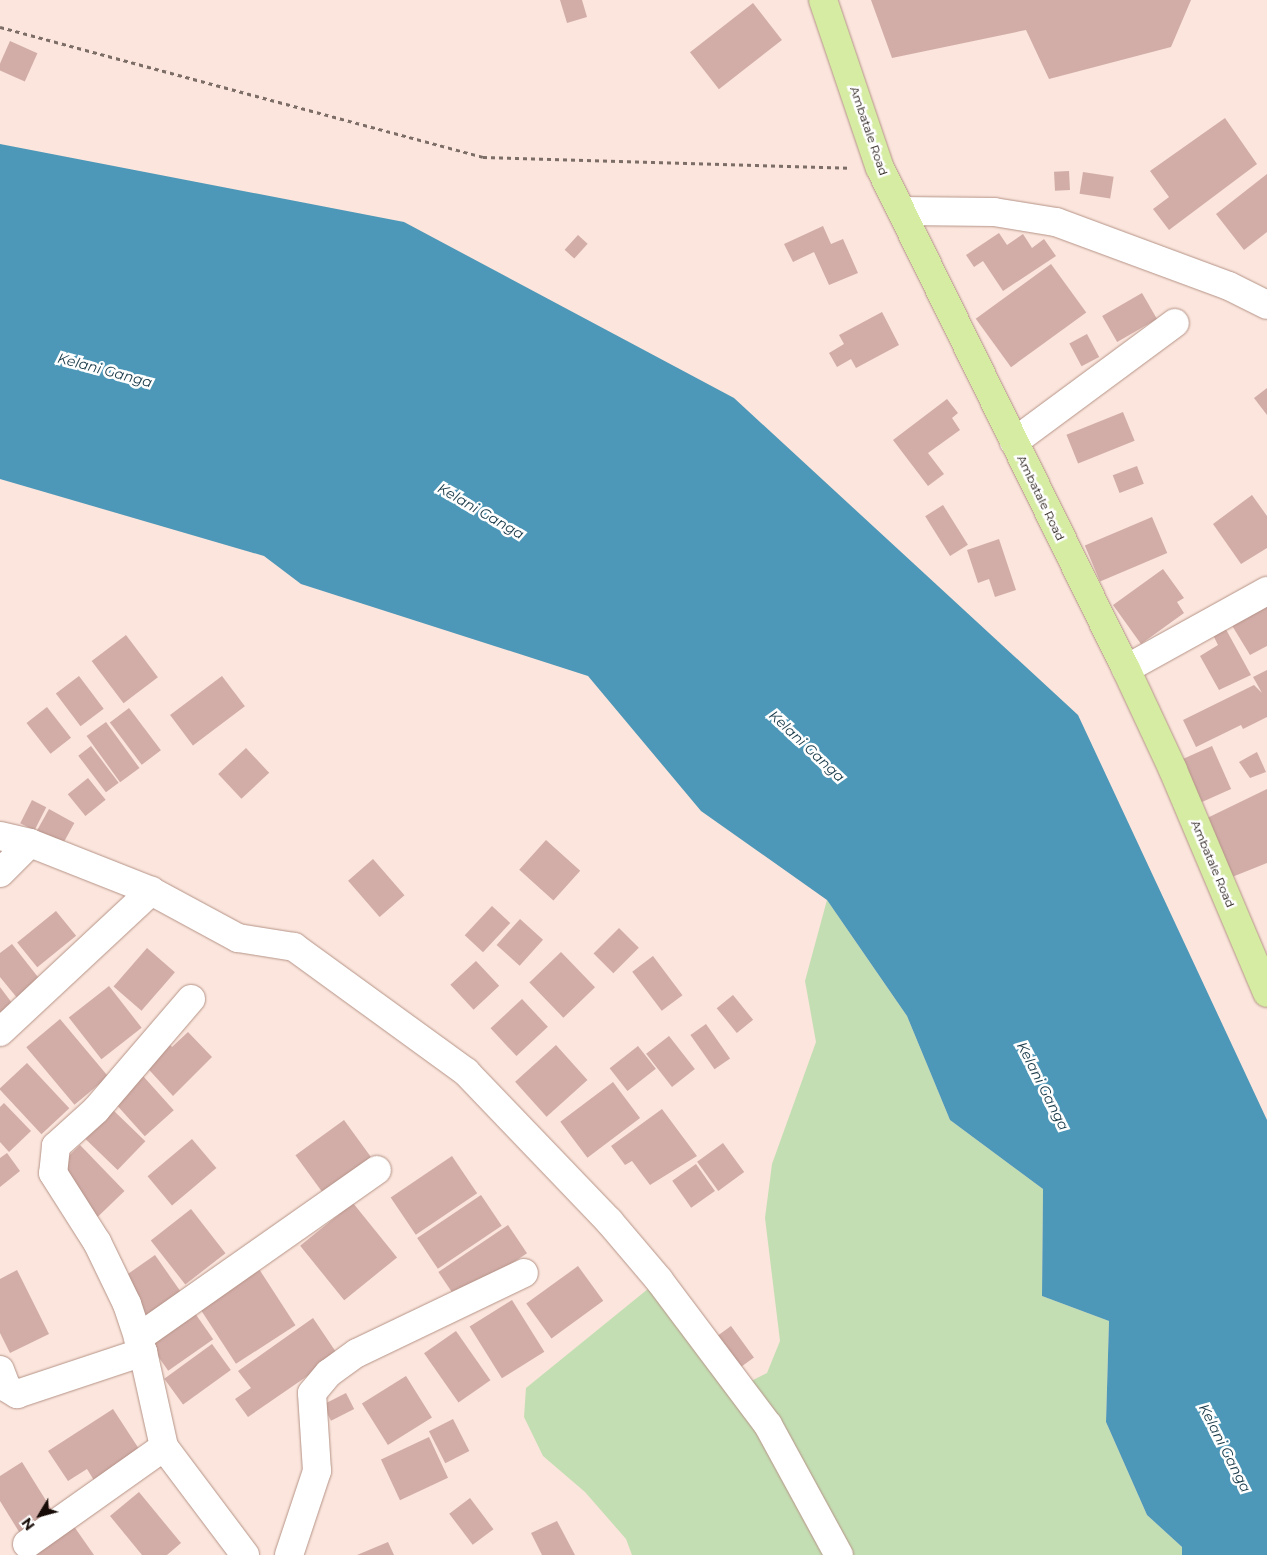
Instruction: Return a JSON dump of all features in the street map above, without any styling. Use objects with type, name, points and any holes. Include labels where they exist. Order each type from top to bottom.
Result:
[{"type":"main road","name":"Ambatale Road","points":[[823,0],[880,168],[1126,670],[1173,770],[1267,993]]},
{"type":"street","points":[[902,212],[994,212],[1056,222],[1229,286],[1267,305]]},
{"type":"street","points":[[1014,442],[1175,323]]},
{"type":"street","points":[[1126,670],[1267,592]]},
{"type":"street","points":[[0,836],[30,843],[151,891],[238,938],[294,948],[466,1072],[610,1221],[659,1280],[768,1425],[839,1555]]},
{"type":"street","points":[[0,873],[30,843]]},
{"type":"street","points":[[0,1032],[151,891]]},
{"type":"street","points":[[191,999],[96,1110],[56,1146],[53,1173],[97,1242],[141,1345],[164,1448],[245,1555]]},
{"type":"street","points":[[0,1370],[7,1388],[17,1394],[141,1345],[377,1170]]},
{"type":"street","points":[[289,1555],[317,1471],[312,1393],[329,1373],[357,1353],[524,1273]]},
{"type":"street","points":[[27,1544],[164,1448]]},
{"type":"path","points":[[0,27],[482,157],[880,168]]},
{"type":"green space","points":[[827,900],[907,1016],[950,1120],[1043,1189],[1042,1296],[1109,1321],[1106,1422],[1147,1515],[1182,1547],[1182,1555],[632,1555],[626,1539],[585,1492],[543,1456],[524,1417],[526,1388],[659,1280],[739,1387],[767,1373],[780,1341],[765,1218],[772,1164],[816,1042],[805,981]]},
{"type":"water","name":"Kelani Ganga","points":[[0,144],[404,222],[734,398],[1078,715],[1267,1120],[1267,1555],[1182,1555],[1182,1547],[1147,1515],[1106,1422],[1109,1321],[1042,1296],[1043,1189],[950,1120],[907,1016],[827,900],[701,811],[588,676],[301,584],[264,556],[0,479]]},
{"type":"building","points":[[560,0],[582,0],[587,17],[567,23]]},
{"type":"building","points":[[871,0],[1191,0],[1171,47],[1049,79],[1026,30],[892,58]]},
{"type":"building","points":[[753,3],[782,40],[719,89],[690,52]]},
{"type":"building","points":[[10,41],[37,53],[25,82],[0,70],[0,63]]},
{"type":"building","points":[[1225,118],[1257,164],[1169,230],[1153,209],[1169,197],[1150,171]]},
{"type":"building","points":[[1069,171],[1070,190],[1055,191],[1054,172]]},
{"type":"building","points":[[1083,172],[1114,177],[1110,199],[1080,194]]},
{"type":"building","points":[[1267,174],[1267,232],[1244,250],[1216,214]]},
{"type":"building","points":[[823,226],[831,244],[843,239],[858,273],[829,285],[814,252],[793,262],[784,244]]},
{"type":"building","points":[[999,233],[1007,245],[1023,234],[1032,248],[1044,239],[1056,256],[1003,291],[983,261],[974,267],[966,255]]},
{"type":"building","points":[[578,235],[588,244],[574,259],[565,250]]},
{"type":"building","points":[[1051,264],[1086,313],[1011,367],[976,319]]},
{"type":"building","points":[[1142,293],[1157,319],[1117,342],[1102,316]]},
{"type":"building","points":[[882,312],[899,345],[856,368],[851,359],[837,367],[829,353],[844,344],[839,335]]},
{"type":"building","points":[[1087,334],[1099,357],[1082,366],[1069,343]]},
{"type":"building","points":[[1267,388],[1267,415],[1254,398]]},
{"type":"building","points":[[947,399],[958,413],[952,418],[960,430],[928,453],[944,474],[928,486],[893,440]]},
{"type":"building","points":[[1123,412],[1135,441],[1078,464],[1066,435]]},
{"type":"building","points":[[1137,466],[1144,484],[1120,493],[1113,475]]},
{"type":"building","points":[[1252,495],[1267,516],[1267,548],[1241,564],[1213,524]]},
{"type":"building","points":[[943,505],[968,545],[950,556],[925,516]]},
{"type":"building","points":[[1152,517],[1167,553],[1100,581],[1085,546]]},
{"type":"building","points":[[999,539],[1016,590],[995,597],[989,579],[978,583],[967,550]]},
{"type":"building","points":[[1163,569],[1184,598],[1177,602],[1184,613],[1141,644],[1113,605]]},
{"type":"building","points":[[1267,595],[1267,646],[1250,655],[1228,619]]},
{"type":"building","points":[[1223,624],[1251,675],[1219,690],[1200,656],[1218,645],[1211,631]]},
{"type":"building","points":[[126,635],[158,677],[124,703],[92,661]]},
{"type":"building","points":[[1267,670],[1267,717],[1243,729],[1241,725],[1196,747],[1183,720],[1254,685],[1262,693],[1253,677]]},
{"type":"building","points":[[79,676],[104,709],[81,726],[56,693]]},
{"type":"building","points":[[222,676],[245,706],[193,745],[170,715]]},
{"type":"building","points":[[47,707],[71,738],[51,754],[27,723]]},
{"type":"building","points":[[129,708],[161,750],[142,765],[110,722]]},
{"type":"building","points":[[106,722],[140,768],[120,782],[87,736]]},
{"type":"building","points":[[91,746],[119,783],[106,792],[78,756]]},
{"type":"building","points":[[1212,746],[1231,789],[1196,804],[1177,761]]},
{"type":"building","points":[[246,748],[269,773],[241,799],[218,774]]},
{"type":"building","points":[[1257,752],[1266,772],[1250,778],[1239,762]]},
{"type":"building","points":[[88,778],[106,800],[85,816],[68,794]]},
{"type":"building","points":[[1267,789],[1267,863],[1227,879],[1201,821]]},
{"type":"building","points":[[32,800],[46,807],[34,830],[20,823]]},
{"type":"building","points":[[49,809],[74,823],[62,845],[37,831]]},
{"type":"building","points":[[546,840],[580,871],[553,901],[519,870]]},
{"type":"building","points":[[373,859],[404,895],[380,917],[348,881]]},
{"type":"building","points":[[492,906],[510,923],[483,952],[465,935]]},
{"type":"building","points":[[56,911],[76,936],[37,967],[17,942]]},
{"type":"building","points":[[520,919],[543,940],[520,966],[497,945]]},
{"type":"building","points":[[619,928],[639,948],[613,973],[594,953]]},
{"type":"building","points":[[12,944],[45,986],[22,1004],[0,977],[0,953]]},
{"type":"building","points":[[147,948],[175,972],[141,1011],[114,986]]},
{"type":"building","points":[[561,952],[595,987],[563,1018],[529,983]]},
{"type":"building","points":[[653,956],[682,995],[662,1011],[632,972]]},
{"type":"building","points":[[476,961],[499,986],[474,1010],[450,985]]},
{"type":"building","points":[[109,986],[142,1028],[101,1059],[69,1017]]},
{"type":"building","points":[[0,987],[18,1011],[0,1025]]},
{"type":"building","points":[[733,995],[753,1020],[737,1033],[717,1008]]},
{"type":"building","points":[[522,999],[548,1027],[516,1056],[491,1028]]},
{"type":"building","points":[[60,1019],[108,1076],[75,1105],[26,1047]]},
{"type":"building","points":[[706,1024],[730,1058],[715,1069],[690,1035]]},
{"type":"building","points":[[188,1032],[212,1057],[173,1096],[141,1061],[165,1039],[172,1047]]},
{"type":"building","points":[[669,1036],[695,1069],[672,1087],[646,1054]]},
{"type":"building","points":[[556,1045],[587,1080],[547,1117],[515,1082]]},
{"type":"building","points":[[638,1046],[656,1069],[627,1091],[610,1068]]},
{"type":"building","points":[[27,1063],[69,1108],[41,1134],[0,1090]]},
{"type":"building","points":[[143,1076],[174,1110],[145,1136],[114,1102]]},
{"type":"building","points":[[613,1082],[640,1118],[587,1158],[560,1122]]},
{"type":"building","points":[[4,1103],[31,1131],[9,1152],[0,1142],[0,1107]]},
{"type":"building","points":[[662,1109],[697,1156],[650,1185],[632,1161],[625,1165],[611,1146]]},
{"type":"building","points":[[113,1110],[145,1141],[118,1170],[85,1139]]},
{"type":"building","points":[[344,1120],[372,1159],[324,1194],[295,1155]]},
{"type":"building","points":[[192,1139],[216,1168],[172,1205],[148,1176]]},
{"type":"building","points":[[723,1143],[744,1172],[718,1191],[697,1162]]},
{"type":"building","points":[[80,1145],[124,1191],[98,1217],[53,1171]]},
{"type":"building","points":[[7,1153],[20,1171],[0,1187],[0,1158]]},
{"type":"building","points":[[452,1156],[477,1193],[416,1235],[391,1197]]},
{"type":"building","points":[[696,1164],[715,1191],[691,1208],[672,1181]]},
{"type":"building","points":[[481,1195],[502,1226],[438,1269],[417,1238]]},
{"type":"building","points":[[353,1203],[397,1257],[344,1300],[300,1246]]},
{"type":"building","points":[[191,1209],[225,1253],[185,1285],[151,1240]]},
{"type":"building","points":[[508,1225],[527,1253],[457,1300],[438,1272]]},
{"type":"building","points":[[155,1255],[186,1299],[148,1326],[117,1281]]},
{"type":"building","points":[[578,1266],[603,1301],[551,1338],[526,1304]]},
{"type":"building","points":[[259,1269],[295,1325],[236,1364],[199,1308]]},
{"type":"building","points":[[17,1270],[49,1334],[10,1353],[0,1333],[0,1279]]},
{"type":"building","points":[[512,1300],[544,1352],[502,1378],[470,1326]]},
{"type":"building","points":[[192,1309],[213,1339],[168,1371],[147,1341]]},
{"type":"building","points":[[313,1318],[338,1355],[248,1417],[235,1399],[251,1388],[238,1371]]},
{"type":"building","points":[[731,1326],[754,1358],[734,1372],[711,1341]]},
{"type":"building","points":[[456,1331],[490,1380],[458,1403],[424,1353]]},
{"type":"building","points":[[212,1344],[231,1370],[183,1405],[164,1379]]},
{"type":"building","points":[[406,1376],[432,1418],[388,1445],[362,1404]]},
{"type":"building","points":[[346,1393],[354,1409],[331,1421],[323,1405]]},
{"type":"building","points":[[113,1409],[141,1452],[95,1482],[87,1469],[68,1481],[48,1451]]},
{"type":"building","points":[[453,1419],[469,1451],[445,1463],[429,1431]]},
{"type":"building","points":[[429,1437],[448,1478],[400,1500],[381,1459]]},
{"type":"building","points":[[22,1462],[55,1515],[21,1535],[0,1501],[0,1476]]},
{"type":"building","points":[[139,1492],[181,1543],[167,1555],[142,1555],[110,1516]]},
{"type":"building","points":[[470,1498],[493,1529],[473,1545],[449,1514]]},
{"type":"building","points":[[557,1521],[575,1555],[542,1555],[531,1533]]},
{"type":"building","points":[[73,1525],[94,1555],[37,1555],[35,1552]]},
{"type":"building","points":[[388,1542],[394,1555],[357,1555]]}]
